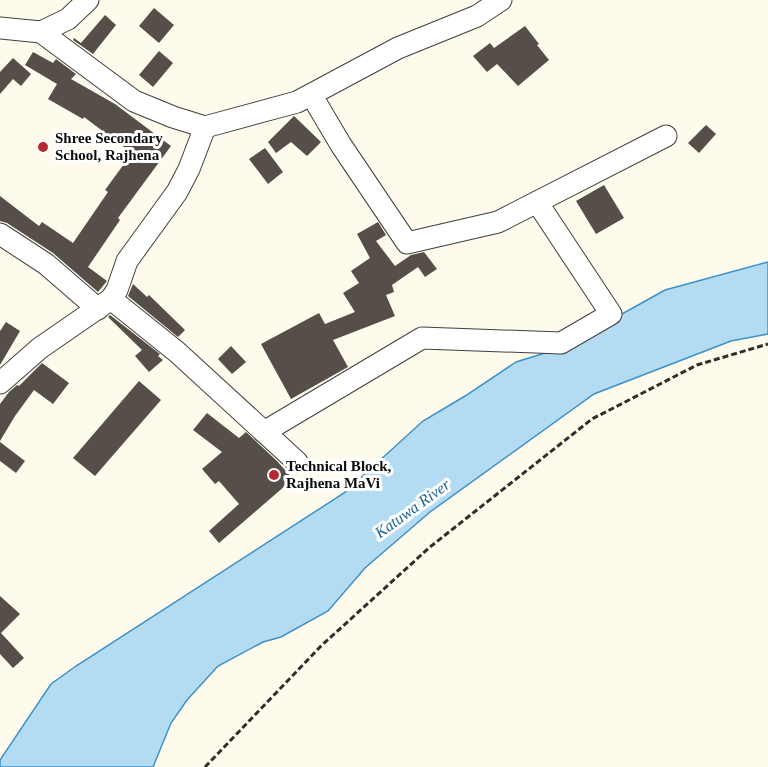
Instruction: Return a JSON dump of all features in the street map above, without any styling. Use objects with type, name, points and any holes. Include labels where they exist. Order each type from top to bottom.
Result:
[{"type":"street","points":[[41,32],[68,19],[88,0]]},
{"type":"street","points":[[0,28],[41,32],[134,101],[205,127],[312,96],[398,48],[477,16],[501,0]]},
{"type":"street","points":[[312,96],[341,145],[407,243],[498,222],[666,136]]},
{"type":"street","points":[[0,383],[40,348],[105,304],[117,290],[127,261],[159,218],[185,177],[205,127]]},
{"type":"street","points":[[264,432],[423,338],[561,343],[611,314],[537,202]]},
{"type":"street","points":[[0,234],[177,352],[297,462]]},
{"type":"path","points":[[205,767],[321,646],[430,547],[591,419],[697,365],[768,344]]},
{"type":"water","name":"Katuwa River","points":[[768,262],[768,334],[731,341],[594,394],[430,512],[365,568],[328,611],[281,637],[263,642],[218,666],[187,700],[171,723],[153,767],[0,767],[0,760],[51,684],[344,493],[423,421],[516,362],[561,348],[665,290]]},
{"type":"building","points":[[154,8],[174,25],[159,43],[139,26]]},
{"type":"building","points":[[105,15],[116,25],[93,54],[73,40],[74,38],[81,43]]},
{"type":"building","points":[[525,26],[549,60],[518,86],[497,64],[487,72],[473,56],[490,43],[494,48]]},
{"type":"building","points":[[159,51],[173,63],[153,87],[139,75]]},
{"type":"building","points":[[33,52],[53,63],[56,59],[76,74],[71,79],[115,104],[171,146],[118,218],[120,220],[88,267],[107,281],[98,292],[53,253],[7,223],[0,221],[0,196],[39,226],[42,222],[73,243],[108,192],[105,190],[132,153],[84,117],[83,119],[48,99],[57,84],[25,65]]},
{"type":"building","points":[[13,58],[31,74],[21,86],[13,79],[0,94],[0,72]]},
{"type":"building","points":[[294,116],[321,142],[307,156],[291,142],[276,153],[268,142]]},
{"type":"building","points":[[706,125],[716,134],[699,153],[688,143]]},
{"type":"building","points":[[265,148],[283,172],[268,184],[249,159]]},
{"type":"building","points":[[604,185],[624,218],[596,234],[576,201]]},
{"type":"building","points":[[378,222],[386,235],[376,241],[395,266],[411,255],[424,252],[437,269],[425,277],[418,267],[392,285],[394,292],[386,295],[395,316],[333,340],[348,367],[291,399],[261,344],[319,313],[325,324],[355,312],[343,293],[359,283],[351,271],[370,258],[357,234]]},
{"type":"building","points":[[133,284],[147,297],[149,295],[185,330],[178,337],[128,296]]},
{"type":"building","points":[[110,315],[160,354],[158,356],[163,360],[149,372],[135,356],[142,350],[108,317]]},
{"type":"building","points":[[6,322],[20,331],[0,365],[0,331]]},
{"type":"building","points":[[231,346],[246,362],[232,374],[218,359]]},
{"type":"building","points":[[42,363],[69,383],[53,404],[34,390],[0,441],[0,404],[9,392],[17,385],[19,386]]},
{"type":"building","points":[[139,381],[161,400],[95,476],[73,458]]},
{"type":"building","name":"Technical Block, Rajhena MaVi","points":[[207,413],[239,438],[246,432],[293,479],[219,543],[209,531],[239,504],[219,481],[215,484],[202,469],[222,452],[193,430]]},
{"type":"building","points":[[0,442],[25,461],[16,473],[0,461]]},
{"type":"building","points":[[0,596],[20,614],[1,633],[24,658],[13,668],[0,654]]},
{"type":"place","name":"Shree Secondary School, Rajhena","points":[[43,147]]},
{"type":"place","name":"Technical Block, Rajhena MaVi","points":[[274,475]]}]
